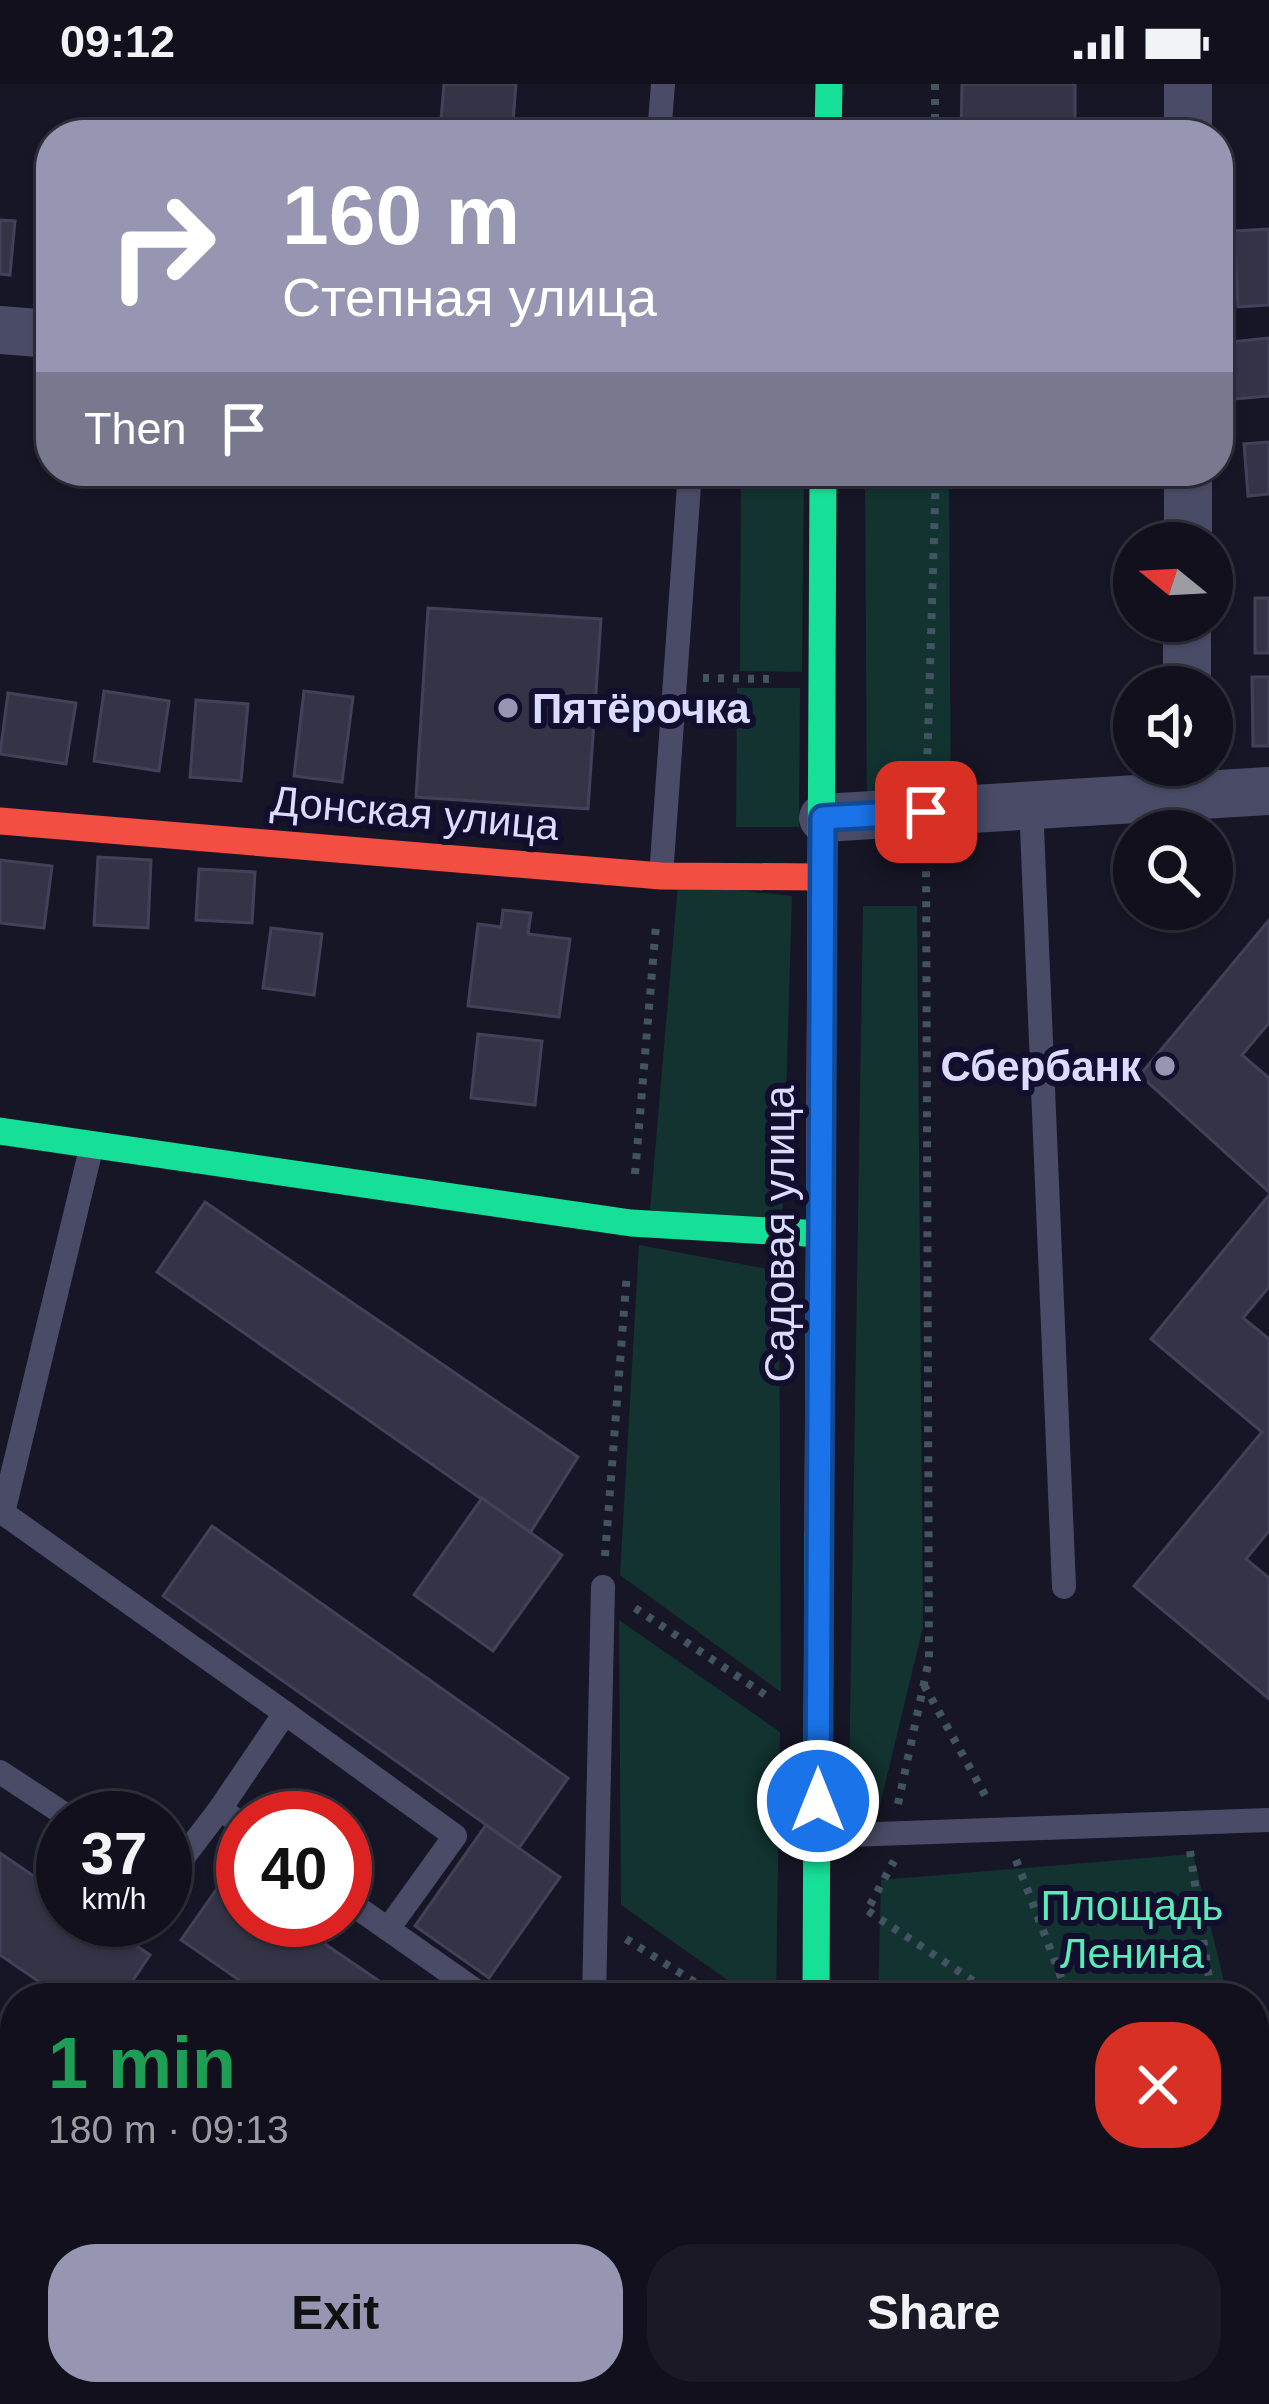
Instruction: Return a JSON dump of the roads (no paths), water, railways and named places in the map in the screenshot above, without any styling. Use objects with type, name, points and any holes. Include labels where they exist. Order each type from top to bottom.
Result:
[{"type":"street","points":[[828,120],[829,84]]},
{"type":"street","points":[[1188,84],[1188,120]]},
{"type":"street","points":[[0,330],[36,333]]},
{"type":"street","name":"Садовая улица","points":[[816,1983],[823,486]]},
{"type":"street","points":[[1188,486],[1188,522]]},
{"type":"street","points":[[823,818],[1031,804],[1148,786]]},
{"type":"street","points":[[1233,786],[1269,790]]},
{"type":"street","name":"Донская улица","points":[[0,821],[661,876],[823,878]]},
{"type":"street","points":[[0,1131],[631,1223],[821,1234]]},
{"type":"lane","points":[[660,120],[663,84]]},
{"type":"lane","points":[[661,876],[689,486]]},
{"type":"lane","points":[[1031,804],[1064,1587]]},
{"type":"lane","points":[[91,1147],[3,1513],[455,1836],[388,1929]]},
{"type":"lane","points":[[594,1983],[603,1586]]},
{"type":"lane","points":[[232,1791],[285,1713]]},
{"type":"lane","points":[[0,1772],[36,1796]]},
{"type":"lane","points":[[192,1846],[216,1814]]},
{"type":"lane","points":[[818,1836],[1269,1820]]},
{"type":"lane","points":[[372,1917],[465,1983]]},
{"type":"place","name":"Пятёрочка","points":[[508,708]]},
{"type":"place","name":"Сбербанк","points":[[1165,1066]]},
{"type":"park label","name":"Площадь Ленина","points":[[1132,1929]]}]
